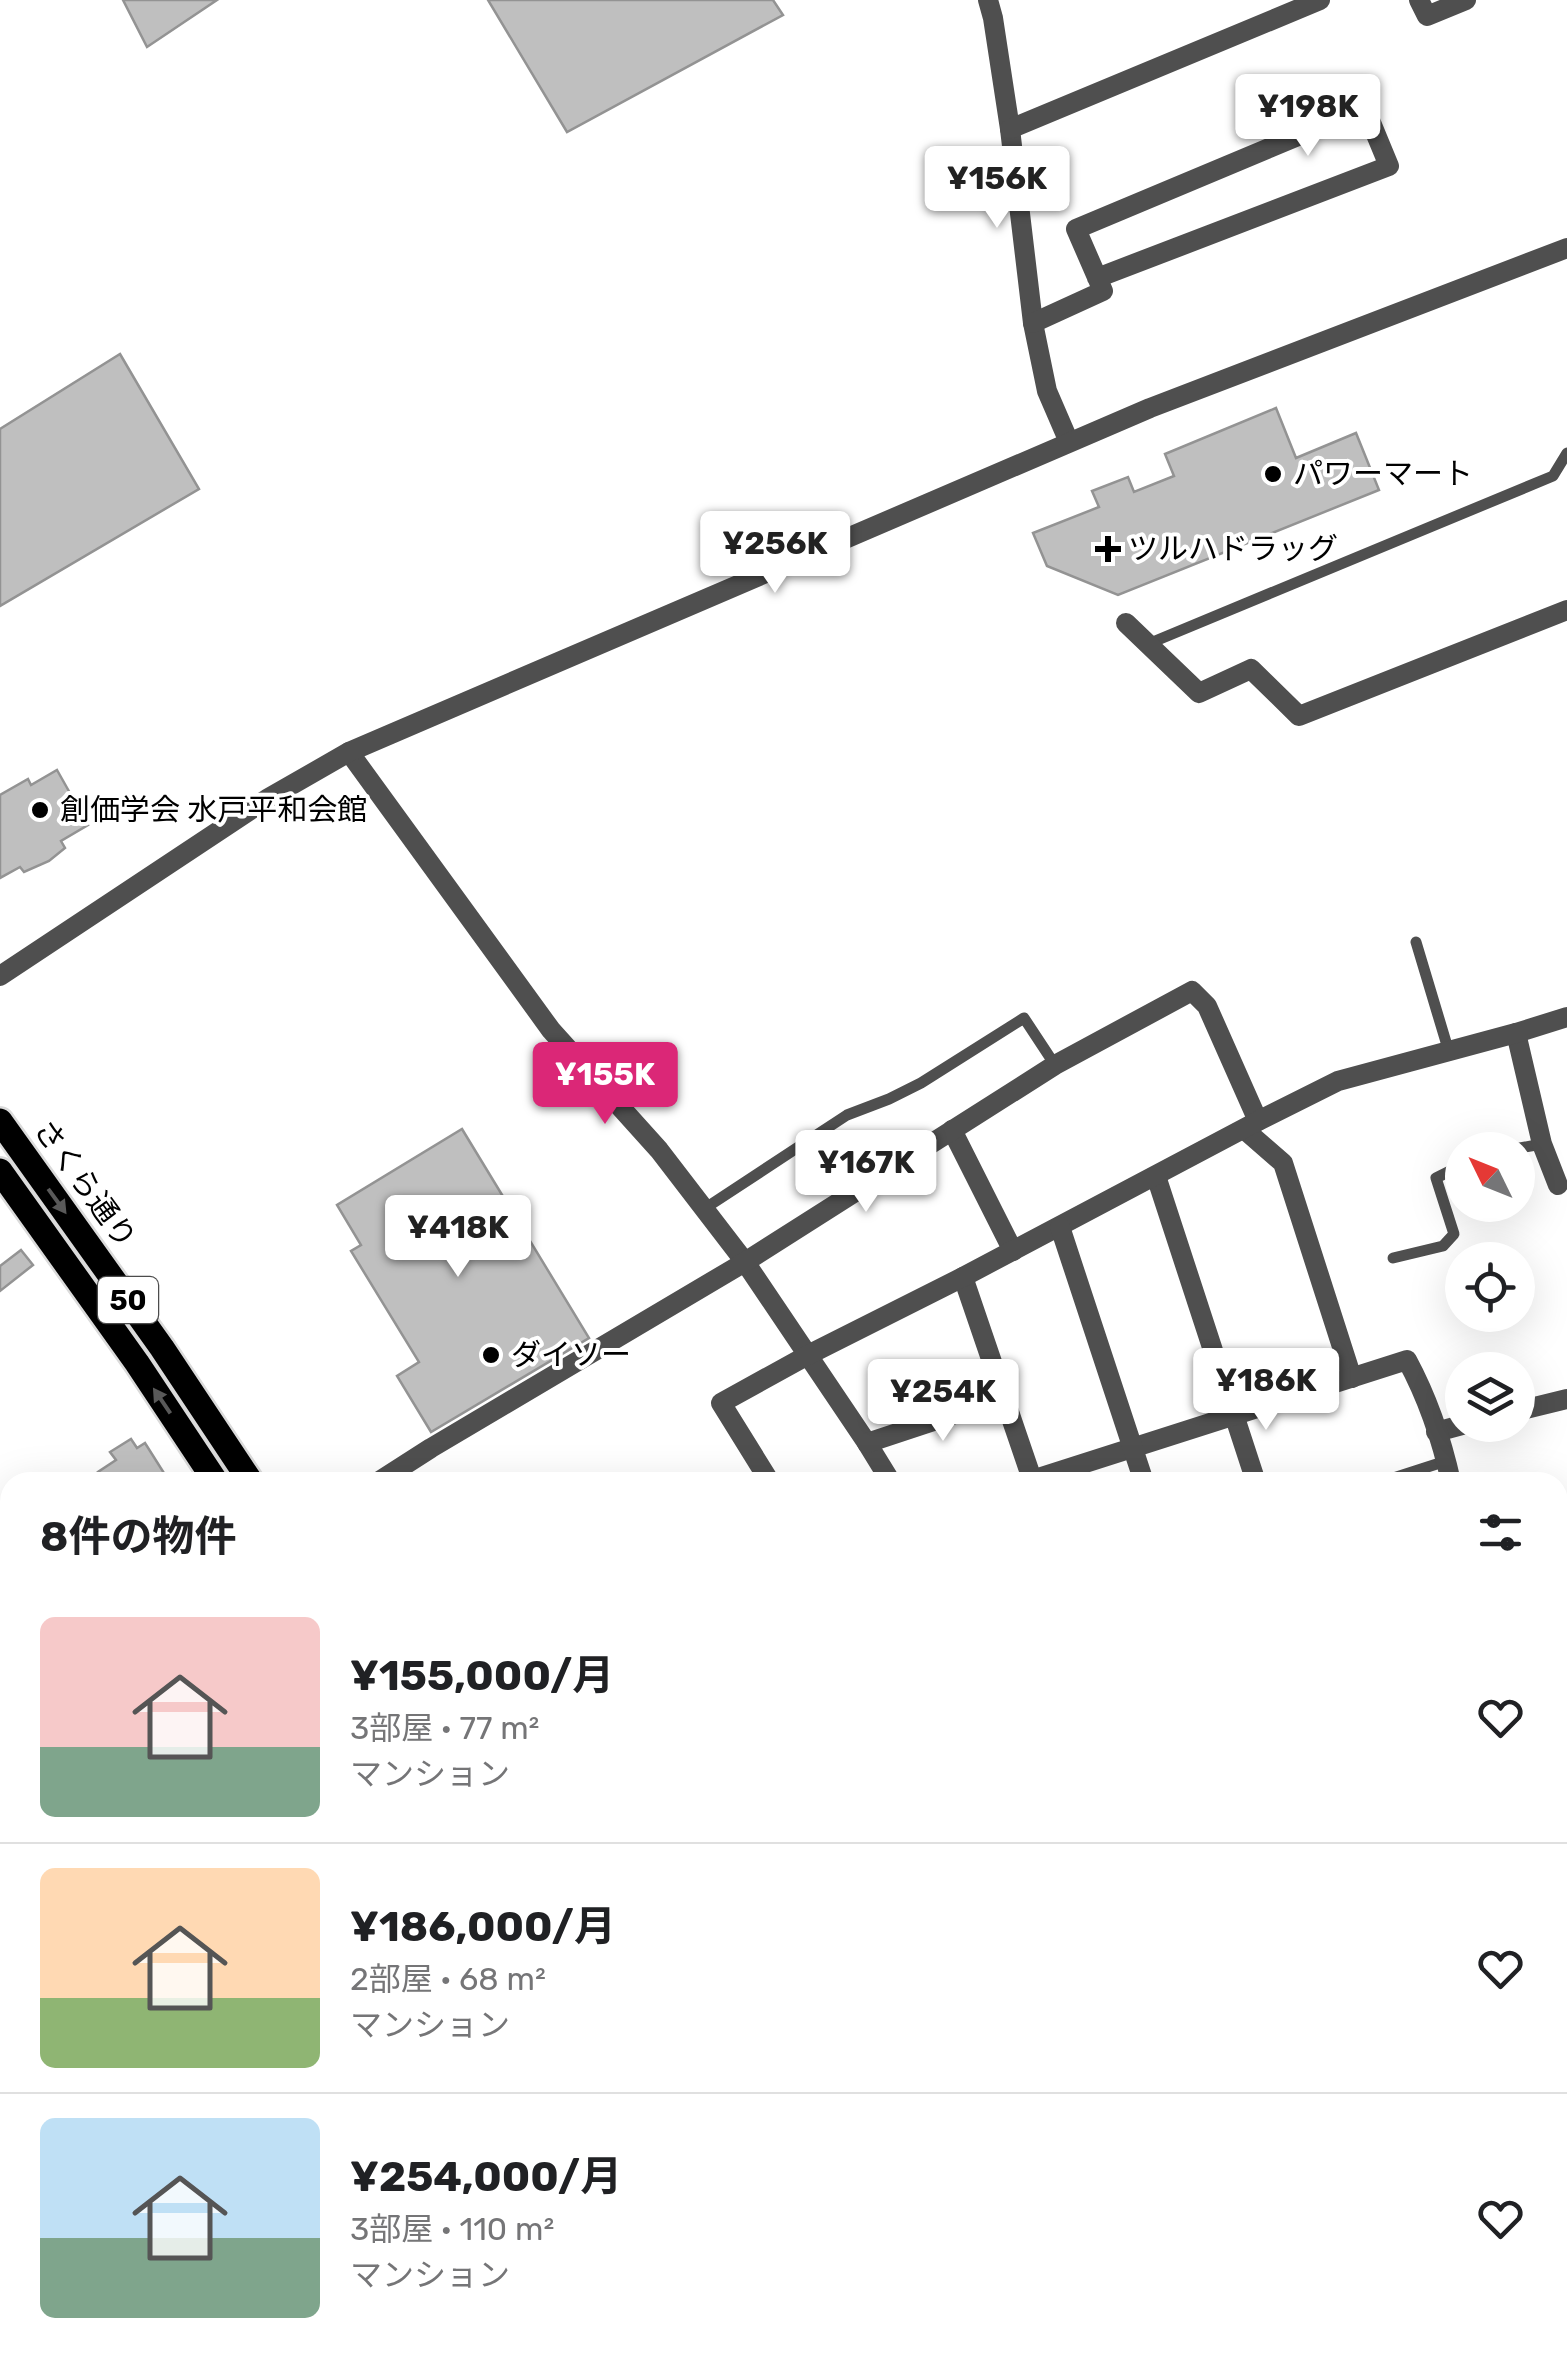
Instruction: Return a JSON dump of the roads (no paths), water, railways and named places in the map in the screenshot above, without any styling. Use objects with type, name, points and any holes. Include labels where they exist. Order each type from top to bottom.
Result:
[{"type":"main road","name":"さくら通り","points":[[0,1121],[162,1348],[244,1472]]},
{"type":"main road","name":"さくら通り","points":[[0,1171],[209,1472]]},
{"type":"street","points":[[988,0],[1010,128],[1033,323],[1047,391],[1069,442]]},
{"type":"street","points":[[1010,128],[1320,0]]},
{"type":"street","points":[[1419,0],[1426,16],[1466,0]]},
{"type":"street","points":[[1033,323],[1103,291],[1097,278],[1076,229],[1365,108],[1389,166],[1097,278]]},
{"type":"street","points":[[0,976],[267,800],[348,752],[1150,408],[1567,248]]},
{"type":"street","points":[[1126,623],[1199,693],[1251,670],[1299,716],[1567,610]]},
{"type":"street","points":[[348,752],[552,1030],[659,1150],[745,1262],[885,1472]]},
{"type":"street","points":[[394,1472],[745,1262],[1055,1065],[1192,991],[1207,1006],[1251,1125],[1282,1163],[1352,1378]]},
{"type":"street","points":[[764,1472],[721,1403],[808,1354],[964,1278],[1338,1081],[1567,1017]]},
{"type":"street","points":[[1516,1033],[1542,1144],[1558,1185]]},
{"type":"street","points":[[952,1130],[1013,1251]]},
{"type":"street","points":[[1156,1176],[1253,1472]]},
{"type":"street","points":[[1060,1227],[1141,1472]]},
{"type":"street","points":[[964,1278],[1029,1472]]},
{"type":"street","points":[[1063,1472],[1407,1360],[1448,1472]]},
{"type":"street","points":[[868,1443],[1003,1398]]},
{"type":"street","points":[[1535,1407],[1567,1399]]},
{"type":"street","points":[[1436,1432],[1445,1430]]},
{"type":"lane","points":[[1148,644],[1553,476],[1567,453]]},
{"type":"lane","points":[[1416,942],[1449,1052]]},
{"type":"lane","points":[[704,1209],[846,1115],[921,1083],[1024,1018],[1055,1065]]},
{"type":"lane","points":[[1535,1145],[1542,1144]]},
{"type":"lane","points":[[1445,1174],[1436,1178],[1445,1206]]},
{"type":"lane","points":[[1393,1258],[1443,1246],[1454,1234],[1450,1222]]},
{"type":"lane","points":[[1411,1472],[1446,1461]]},
{"type":"place","name":"パワーマート","points":[[1273,474]]},
{"type":"place","name":"ツルハドラッグ","points":[[1108,549]]},
{"type":"place","name":"創価学会 水戸平和会館","points":[[40,810]]},
{"type":"place","name":"ダイソー","points":[[491,1355]]}]
